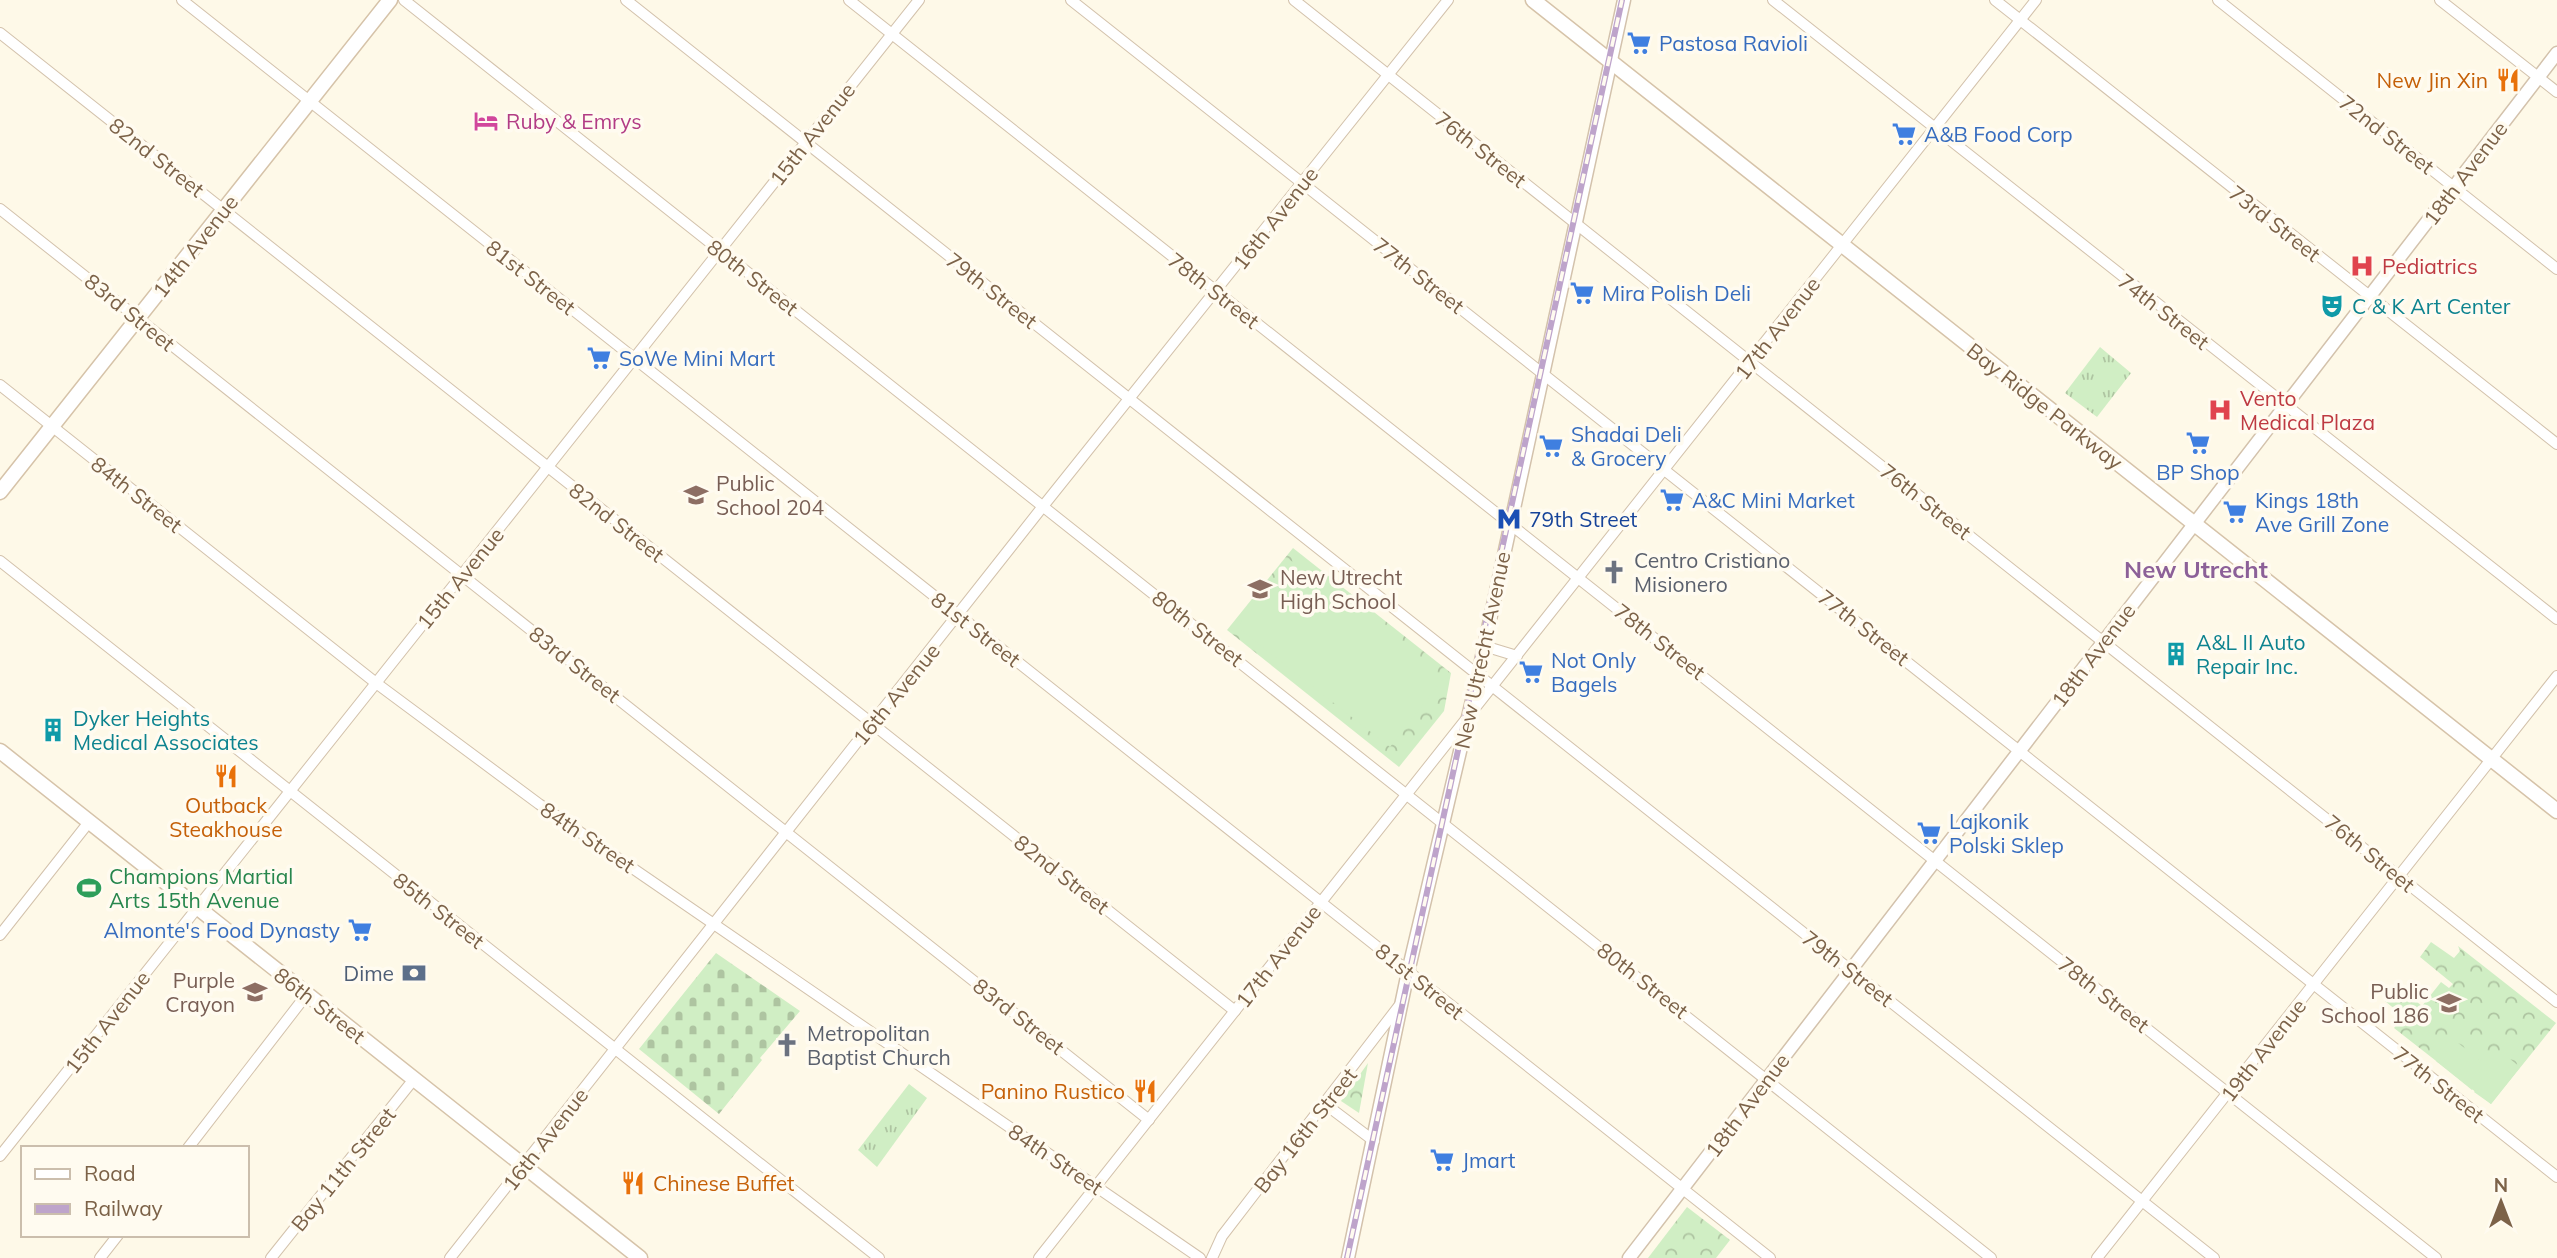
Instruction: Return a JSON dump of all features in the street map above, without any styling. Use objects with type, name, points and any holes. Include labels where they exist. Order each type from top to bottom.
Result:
[{"type":"main road","name":"14th Avenue","points":[[0,492],[390,0]]},
{"type":"main road","name":"Bay Ridge Parkway","points":[[1533,0],[2557,811]]},
{"type":"main road","name":"86th Street","points":[[0,751],[640,1258]]},
{"type":"street","name":"81st Street","points":[[182,0],[1770,1258]]},
{"type":"street","name":"80th Street","points":[[404,0],[1991,1258]]},
{"type":"street","name":"79th Street","points":[[626,0],[2214,1258]]},
{"type":"street","name":"78th Street","points":[[849,0],[2436,1258]]},
{"type":"street","name":"15th Avenue","points":[[0,1156],[919,0]]},
{"type":"street","name":"77th Street","points":[[1071,0],[2557,1177]]},
{"type":"street","name":"76th Street","points":[[1294,0],[2557,1002]]},
{"type":"street","name":"16th Avenue","points":[[450,1258],[1044,505],[1448,0]]},
{"type":"street","name":"New Utrecht Avenue","points":[[1348,1258],[1401,1004],[1478,674],[1623,0]]},
{"type":"street","name":"74th Street","points":[[1773,0],[2557,620]]},
{"type":"street","name":"73rd Street","points":[[1995,0],[2557,444]]},
{"type":"street","name":"17th Avenue","points":[[1039,1258],[2036,0]]},
{"type":"street","name":"72nd Street","points":[[2218,0],[2557,269]]},
{"type":"street","points":[[2440,0],[2557,92]]},
{"type":"street","name":"82nd Street","points":[[0,33],[1235,1011]]},
{"type":"street","name":"18th Avenue","points":[[1629,1258],[2557,53]]},
{"type":"street","name":"83rd Street","points":[[0,209],[1149,1120]]},
{"type":"street","name":"84th Street","points":[[0,385],[376,683],[539,804],[1200,1258]]},
{"type":"street","name":"85th Street","points":[[0,561],[879,1258]]},
{"type":"street","points":[[1484,646],[1517,656]]},
{"type":"street","name":"19th Avenue","points":[[2097,1258],[2557,676]]},
{"type":"street","points":[[0,934],[89,822]]},
{"type":"street","points":[[190,1146],[307,994]]},
{"type":"street","name":"Bay 16th Street","points":[[1212,1258],[1222,1236],[1401,1004]]},
{"type":"street","name":"Bay 11th Street","points":[[271,1258],[414,1079]]},
{"type":"street","points":[[1325,1104],[1374,1141]]},
{"type":"street","points":[[100,1258],[116,1237]]},
{"type":"green space","points":[[2100,347],[2131,373],[2097,417],[2065,393]]},
{"type":"green space","points":[[1293,548],[1451,673],[1444,711],[1399,767],[1227,630]]},
{"type":"green space","points":[[1290,560],[1443,679],[1390,747],[1237,627]]},
{"type":"green space","name":"Public School 186","points":[[2431,942],[2454,958],[2460,951],[2458,946],[2556,1023],[2491,1104],[2394,1028],[2403,1016],[2385,1001],[2397,986],[2422,1006],[2441,982],[2449,988],[2453,984],[2420,957]]},
{"type":"green space","points":[[716,953],[800,1011],[760,1058],[762,1060],[719,1114],[639,1049]]},
{"type":"green space","points":[[2453,1039],[2489,1067],[2472,1090],[2436,1061]]},
{"type":"green space","points":[[2504,1054],[2520,1067],[2491,1104],[2474,1092]]},
{"type":"green space","points":[[1368,1063],[1359,1113],[1341,1101]]},
{"type":"green space","points":[[909,1084],[927,1098],[877,1167],[858,1150]]},
{"type":"green space","points":[[1687,1207],[1730,1240],[1716,1258],[1648,1258]]},
{"type":"railway","points":[[1347,1258],[1622,0]]},
{"type":"place","name":"Pastosa Ravioli","points":[[1639,43]]},
{"type":"place","name":"New Jin Xin","points":[[2508,80]]},
{"type":"place","name":"Ruby & Emrys","points":[[486,121]]},
{"type":"place","name":"A&B Food Corp","points":[[1904,134]]},
{"type":"place","name":"Pediatrics","points":[[2362,266]]},
{"type":"place","name":"Mira Polish Deli","points":[[1582,293]]},
{"type":"place","name":"C & K Art Center","points":[[2332,306]]},
{"type":"place","name":"SoWe Mini Mart","points":[[599,358]]},
{"type":"place","name":"Vento Medical Plaza","points":[[2220,410]]},
{"type":"place","name":"BP Shop","points":[[2198,443]]},
{"type":"place","name":"Shadai Deli & Grocery","points":[[1551,446]]},
{"type":"place","name":"Public School 204","points":[[696,495]]},
{"type":"place","name":"A&C Mini Market","points":[[1672,500]]},
{"type":"place","name":"Kings 18th Ave Grill Zone","points":[[2235,512]]},
{"type":"place","name":"79th Street","points":[[1509,519]]},
{"type":"place","name":"Centro Cristiano Misionero","points":[[1614,572]]},
{"type":"place","name":"New Utrecht High School","points":[[1260,589]]},
{"type":"place","name":"A&L II Auto Repair Inc.","points":[[2176,654]]},
{"type":"place","name":"Not Only Bagels","points":[[1531,672]]},
{"type":"place","name":"Dyker Heights Medical Associates","points":[[53,730]]},
{"type":"place","name":"Outback Steakhouse","points":[[226,776]]},
{"type":"place","name":"Lajkonik Polski Sklep","points":[[1929,833]]},
{"type":"place","name":"Champions Martial Arts 15th Avenue","points":[[89,888]]},
{"type":"place","name":"Almonte's Food Dynasty","points":[[360,930]]},
{"type":"place","name":"Dime","points":[[414,973]]},
{"type":"place","name":"Purple Crayon","points":[[255,992]]},
{"type":"place","name":"Public School 186","points":[[2449,1003]]},
{"type":"place","name":"Metropolitan Baptist Church","points":[[787,1045]]},
{"type":"place","name":"Panino Rustico","points":[[1145,1091]]},
{"type":"place","name":"Jmart","points":[[1442,1160]]},
{"type":"place","name":"Chinese Buffet","points":[[633,1183]]},
{"type":"district","name":"New Utrecht","points":[[2196,569]]}]
